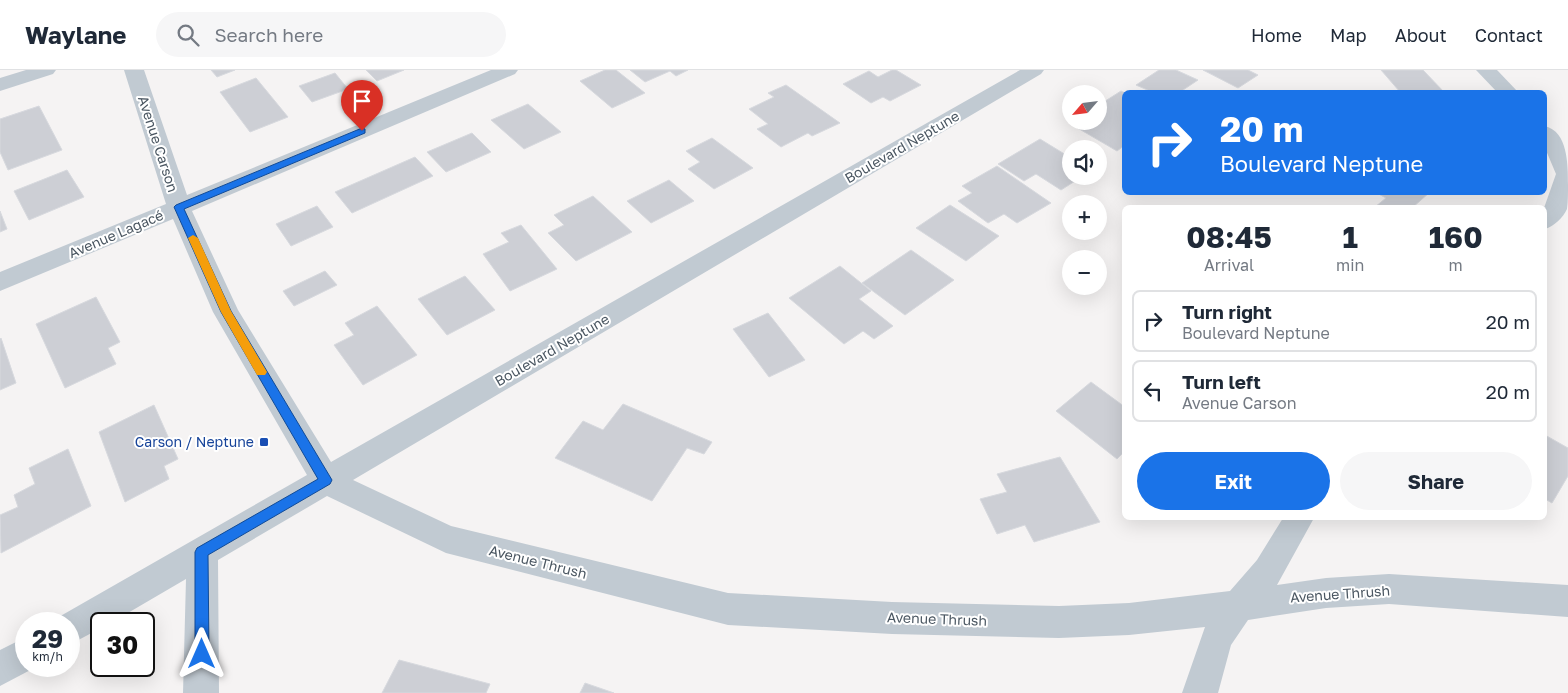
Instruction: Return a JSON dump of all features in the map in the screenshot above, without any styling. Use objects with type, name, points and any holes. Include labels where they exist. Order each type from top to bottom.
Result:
[{"type":"street","points":[[0,85],[46,70]]},
{"type":"street","name":"Avenue Carson","points":[[134,70],[179,207],[226,312],[326,480]]},
{"type":"street","name":"Avenue Lagacé","points":[[0,282],[508,70]]},
{"type":"street","name":"Boulevard Neptune","points":[[80,623],[1034,70]]},
{"type":"street","points":[[1486,70],[1506,90]]},
{"type":"street","points":[[1547,134],[1552,139],[1567,174],[1556,208],[1547,219]]},
{"type":"street","name":"Avenue Thrush","points":[[326,480],[446,539],[728,609],[892,618],[1058,622],[1138,618],[1238,607],[1326,593],[1389,589],[1568,601]]},
{"type":"street","points":[[1200,693],[1216,640],[1228,620],[1268,571],[1298,520]]},
{"type":"street","points":[[201,693],[202,552]]},
{"type":"street","points":[[0,668],[15,660]]},
{"type":"building","points":[[211,70],[235,70],[217,77]]},
{"type":"building","points":[[366,70],[404,70],[377,81]]},
{"type":"building","points":[[605,70],[616,70],[645,93],[612,108],[580,81]]},
{"type":"building","points":[[630,70],[688,70],[676,76],[670,71],[645,82]]},
{"type":"building","points":[[896,70],[921,85],[890,101],[883,97],[871,103],[843,84],[869,71],[878,77]]},
{"type":"building","points":[[1159,70],[1176,70],[1198,80],[1183,90],[1147,90],[1136,85]]},
{"type":"building","points":[[1203,70],[1248,70],[1258,75],[1238,88]]},
{"type":"building","points":[[1381,70],[1423,70],[1442,90],[1398,90]]},
{"type":"building","points":[[335,73],[348,89],[312,102],[299,86]]},
{"type":"building","points":[[256,78],[288,117],[250,132],[220,92]]},
{"type":"building","points":[[786,85],[840,123],[812,136],[808,133],[781,147],[757,129],[768,124],[749,109],[774,97],[768,93]]},
{"type":"building","points":[[1121,91],[1122,147],[1117,151],[1107,145],[1107,140],[1098,140],[1081,130],[1108,130],[1108,99]]},
{"type":"building","points":[[528,104],[561,132],[524,149],[491,120]]},
{"type":"building","points":[[39,106],[62,150],[8,170],[0,152],[0,119]]},
{"type":"building","points":[[472,133],[491,152],[446,172],[427,152]]},
{"type":"building","points":[[712,138],[753,168],[714,189],[688,169],[700,162],[686,151]]},
{"type":"building","points":[[1040,139],[1062,152],[1062,185],[1069,185],[1061,190],[1036,174],[1024,181],[998,164]]},
{"type":"building","points":[[415,157],[433,176],[352,213],[335,192]]},
{"type":"building","points":[[997,166],[1051,203],[1017,223],[1004,214],[988,223],[958,201],[972,193],[962,186]]},
{"type":"building","points":[[67,170],[84,197],[29,220],[14,191]]},
{"type":"building","points":[[669,180],[694,201],[651,223],[627,201]]},
{"type":"building","points":[[1380,195],[1427,195],[1415,205],[1377,205],[1386,198]]},
{"type":"building","points":[[593,196],[632,232],[576,261],[548,233],[564,225],[554,215]]},
{"type":"building","points":[[950,205],[999,236],[966,261],[916,228]]},
{"type":"building","points":[[317,206],[333,227],[291,246],[276,224]]},
{"type":"building","points":[[0,211],[7,229],[0,232]]},
{"type":"building","points":[[521,225],[557,269],[510,291],[483,254],[509,242],[501,233]]},
{"type":"building","points":[[911,250],[954,280],[905,315],[862,283]]},
{"type":"building","points":[[840,266],[871,291],[859,299],[893,326],[874,339],[863,331],[844,344],[789,298]]},
{"type":"building","points":[[325,271],[337,285],[294,306],[283,291]]},
{"type":"building","points":[[465,276],[495,310],[447,335],[418,299]]},
{"type":"building","points":[[96,297],[120,342],[108,348],[116,364],[65,388],[36,324]]},
{"type":"building","points":[[377,306],[417,355],[363,385],[334,345],[354,335],[345,323]]},
{"type":"building","points":[[768,313],[805,360],[769,377],[733,329]]},
{"type":"building","points":[[0,339],[16,383],[0,390]]},
{"type":"building","points":[[1091,382],[1122,405],[1122,454],[1117,459],[1056,411]]},
{"type":"building","points":[[623,404],[712,442],[704,454],[687,448],[652,501],[555,458],[583,421],[603,430]]},
{"type":"building","points":[[154,405],[178,459],[164,466],[169,479],[125,502],[99,432]]},
{"type":"building","points":[[1547,436],[1568,448],[1568,476],[1552,503],[1547,500]]},
{"type":"building","points":[[68,449],[91,506],[1,553],[0,515],[18,507],[14,495],[35,484],[29,468]]},
{"type":"building","points":[[1060,457],[1100,522],[1034,542],[1025,525],[997,534],[980,499],[1007,492],[997,474]]},
{"type":"building","points":[[399,660],[490,684],[486,693],[382,693]]},
{"type":"building","points":[[585,683],[614,693],[580,693]]},
{"type":"slow traffic","points":[[193,238],[226,312],[261,372]]},
{"type":"place","name":"Carson / Neptune","points":[[264,442]]},
{"type":"route","points":[[202,654],[202,552],[326,480],[226,312],[179,207],[362,131]]}]
